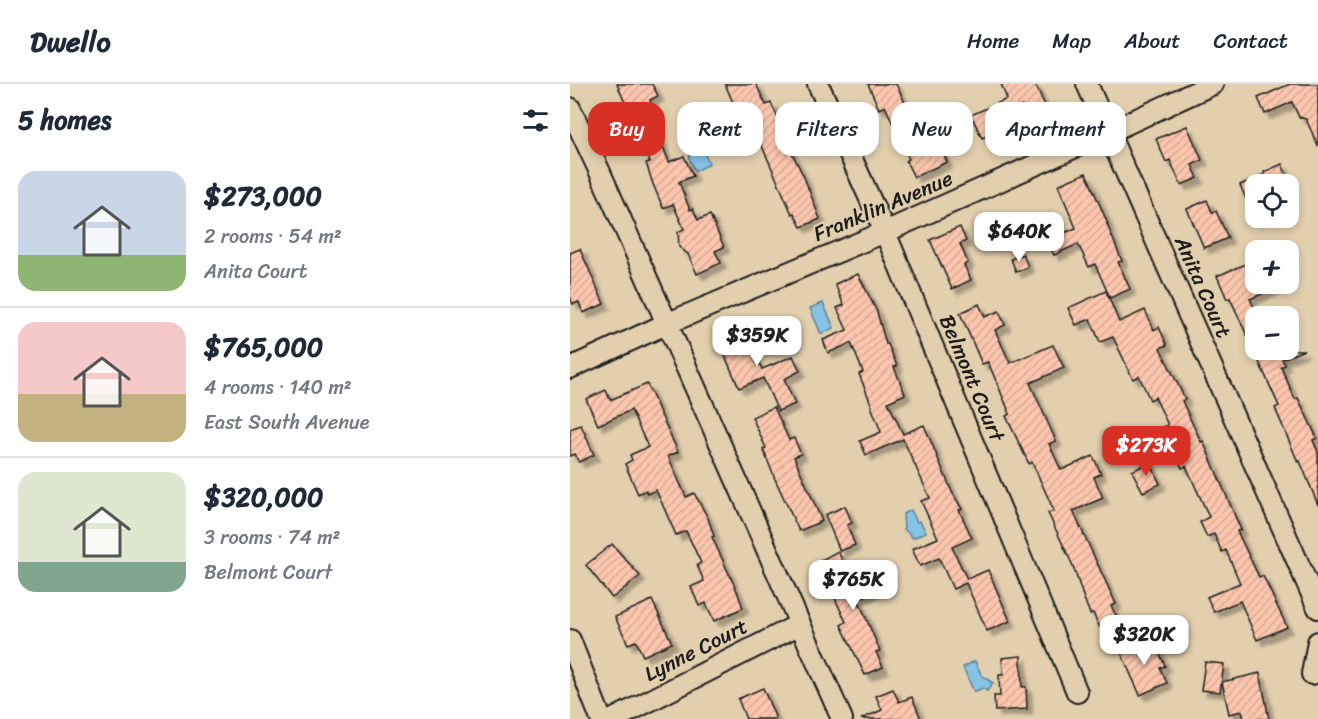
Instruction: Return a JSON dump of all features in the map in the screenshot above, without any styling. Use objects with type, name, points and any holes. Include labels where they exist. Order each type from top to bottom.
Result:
[{"type":"street","name":"Belmont Court","points":[[818,84],[885,232],[1077,692]]},
{"type":"street","name":"Anita Court","points":[[1087,84],[1095,102]]},
{"type":"street","name":"Franklin Avenue","points":[[1126,124],[1213,84]]},
{"type":"street","points":[[570,108],[842,719]]},
{"type":"street","name":"Franklin Avenue","points":[[570,368],[666,324],[885,232],[1055,156]]},
{"type":"street","name":"Anita Court","points":[[1120,156],[1318,608]]},
{"type":"street","name":"Lynne Court","points":[[614,719],[800,624]]},
{"type":"street","points":[[570,640],[601,719]]},
{"type":"street","points":[[1312,674],[1318,642]]},
{"type":"water","points":[[690,156],[706,156],[709,163],[695,171]]},
{"type":"water","points":[[823,303],[834,328],[821,334],[810,308]]},
{"type":"water","points":[[911,510],[917,522],[920,521],[926,532],[913,538],[904,529],[903,514]]},
{"type":"water","points":[[975,661],[982,676],[993,683],[987,691],[982,688],[974,692],[963,667]]},
{"type":"building","points":[[617,84],[652,84],[658,96],[650,100],[651,102],[625,102]]},
{"type":"building","points":[[725,84],[756,84],[766,105],[771,103],[775,112],[775,156],[794,156],[820,219],[801,227],[794,213],[792,214],[763,148],[763,102],[733,102]]},
{"type":"building","points":[[868,84],[896,84],[905,102],[891,102],[891,119],[885,106],[879,109],[879,102],[876,102]]},
{"type":"building","points":[[1001,84],[1035,84],[1043,102],[1000,102],[1007,99]]},
{"type":"building","points":[[1290,84],[1318,84],[1318,146],[1306,119],[1299,117],[1292,102],[1265,114],[1258,98]]},
{"type":"building","points":[[985,109],[985,137],[982,138],[973,114]]},
{"type":"building","points":[[1187,126],[1202,160],[1192,165],[1198,178],[1181,185],[1170,160],[1166,162],[1156,139]]},
{"type":"building","points":[[665,152],[669,162],[684,156],[693,176],[679,182],[690,210],[693,209],[698,220],[710,215],[724,247],[715,251],[721,263],[697,274],[688,254],[679,247],[678,232],[684,229],[673,204],[663,208],[646,163],[650,162],[647,156],[665,156]]},
{"type":"building","points":[[908,156],[944,156],[947,162],[914,177],[906,161],[909,159]]},
{"type":"building","points":[[1282,164],[1286,174],[1265,174],[1264,172]]},
{"type":"building","points":[[1086,173],[1108,224],[1122,261],[1118,262],[1130,289],[1110,298],[1095,264],[1089,267],[1078,244],[1054,255],[1047,240],[1076,228],[1058,185]]},
{"type":"building","points":[[1245,183],[1245,197],[1240,185]]},
{"type":"building","points":[[1207,200],[1212,212],[1216,211],[1228,238],[1204,248],[1187,209]]},
{"type":"building","points":[[960,227],[966,241],[960,244],[968,263],[964,265],[971,280],[952,289],[930,240]]},
{"type":"building","points":[[580,249],[604,304],[583,313],[579,302],[573,304],[570,297],[570,253]]},
{"type":"building","points":[[1023,254],[1028,267],[1016,272],[1011,259]]},
{"type":"building","points":[[1245,264],[1245,294],[1262,294],[1250,299],[1254,306],[1245,306],[1245,331],[1230,298],[1227,299],[1217,276]]},
{"type":"building","points":[[858,274],[877,312],[886,344],[897,366],[894,367],[905,394],[888,402],[903,434],[924,425],[952,492],[962,509],[959,510],[972,538],[952,547],[967,579],[988,570],[1010,621],[987,631],[966,583],[953,589],[939,558],[920,566],[912,549],[938,538],[921,501],[930,498],[903,439],[866,455],[860,441],[881,432],[859,374],[863,372],[851,343],[828,353],[823,340],[847,330],[837,308],[844,305],[835,284]]},
{"type":"building","points":[[1106,291],[1119,322],[1145,310],[1154,330],[1159,327],[1167,345],[1160,348],[1185,399],[1182,401],[1201,442],[1203,441],[1241,530],[1237,531],[1259,577],[1263,576],[1287,627],[1257,640],[1240,601],[1214,612],[1207,597],[1240,583],[1226,550],[1222,552],[1214,534],[1207,537],[1200,522],[1209,517],[1186,466],[1182,468],[1172,446],[1143,458],[1134,440],[1168,425],[1155,397],[1150,400],[1139,376],[1133,379],[1113,337],[1100,342],[1090,319],[1076,325],[1068,308]]},
{"type":"building","points":[[979,304],[985,317],[999,311],[1005,325],[995,330],[1010,363],[1053,345],[1064,368],[1030,383],[1056,441],[1049,444],[1061,470],[1093,456],[1101,474],[1094,477],[1103,498],[1073,511],[1116,604],[1111,606],[1118,619],[1100,628],[1093,613],[1090,614],[1073,566],[1048,513],[1054,511],[1032,462],[1029,464],[1006,416],[1010,414],[988,362],[982,364],[960,313]]},
{"type":"building","points":[[739,324],[757,364],[759,363],[762,369],[793,356],[800,371],[784,379],[795,404],[778,411],[763,378],[739,388],[716,335]]},
{"type":"building","points":[[1258,360],[1282,360],[1285,365],[1281,367],[1295,399],[1298,398],[1317,438],[1313,440],[1318,452],[1318,505],[1275,408],[1279,406]]},
{"type":"building","points":[[647,384],[678,452],[668,456],[686,497],[694,493],[708,518],[714,536],[712,537],[743,608],[714,621],[706,603],[699,606],[691,587],[704,581],[697,565],[701,563],[686,531],[676,535],[656,490],[647,494],[646,490],[638,494],[625,464],[632,460],[630,455],[648,447],[631,410],[598,425],[586,399],[606,390],[610,400]]},
{"type":"building","points":[[774,407],[789,440],[794,438],[801,454],[794,457],[822,521],[799,531],[775,479],[763,449],[766,448],[752,417]]},
{"type":"building","points":[[581,425],[594,455],[579,462],[575,454],[570,456],[570,429]]},
{"type":"building","points":[[1150,462],[1160,484],[1143,492],[1132,471]]},
{"type":"building","points":[[845,506],[852,523],[847,525],[855,545],[840,551],[825,515]]},
{"type":"building","points":[[612,544],[640,576],[612,598],[586,565]]},
{"type":"building","points":[[838,551],[853,585],[869,578],[875,591],[858,599],[880,651],[876,652],[883,667],[865,675],[841,625],[846,622],[818,562]]},
{"type":"building","points":[[652,600],[672,643],[643,656],[636,641],[628,644],[615,617]]},
{"type":"building","points":[[1135,639],[1142,653],[1157,647],[1165,666],[1160,668],[1167,683],[1140,695],[1118,646]]},
{"type":"building","points":[[1021,656],[1022,687],[1026,687],[1027,709],[995,711],[994,696],[1000,696],[999,675],[1003,675],[1002,658]]},
{"type":"building","points":[[1205,662],[1224,664],[1220,692],[1201,690]]},
{"type":"building","points":[[1260,673],[1269,719],[1244,719],[1242,711],[1229,714],[1222,682]]},
{"type":"building","points":[[763,688],[776,719],[746,719],[738,699]]},
{"type":"building","points":[[893,689],[899,702],[912,697],[921,719],[861,719],[882,710],[876,696]]}]
